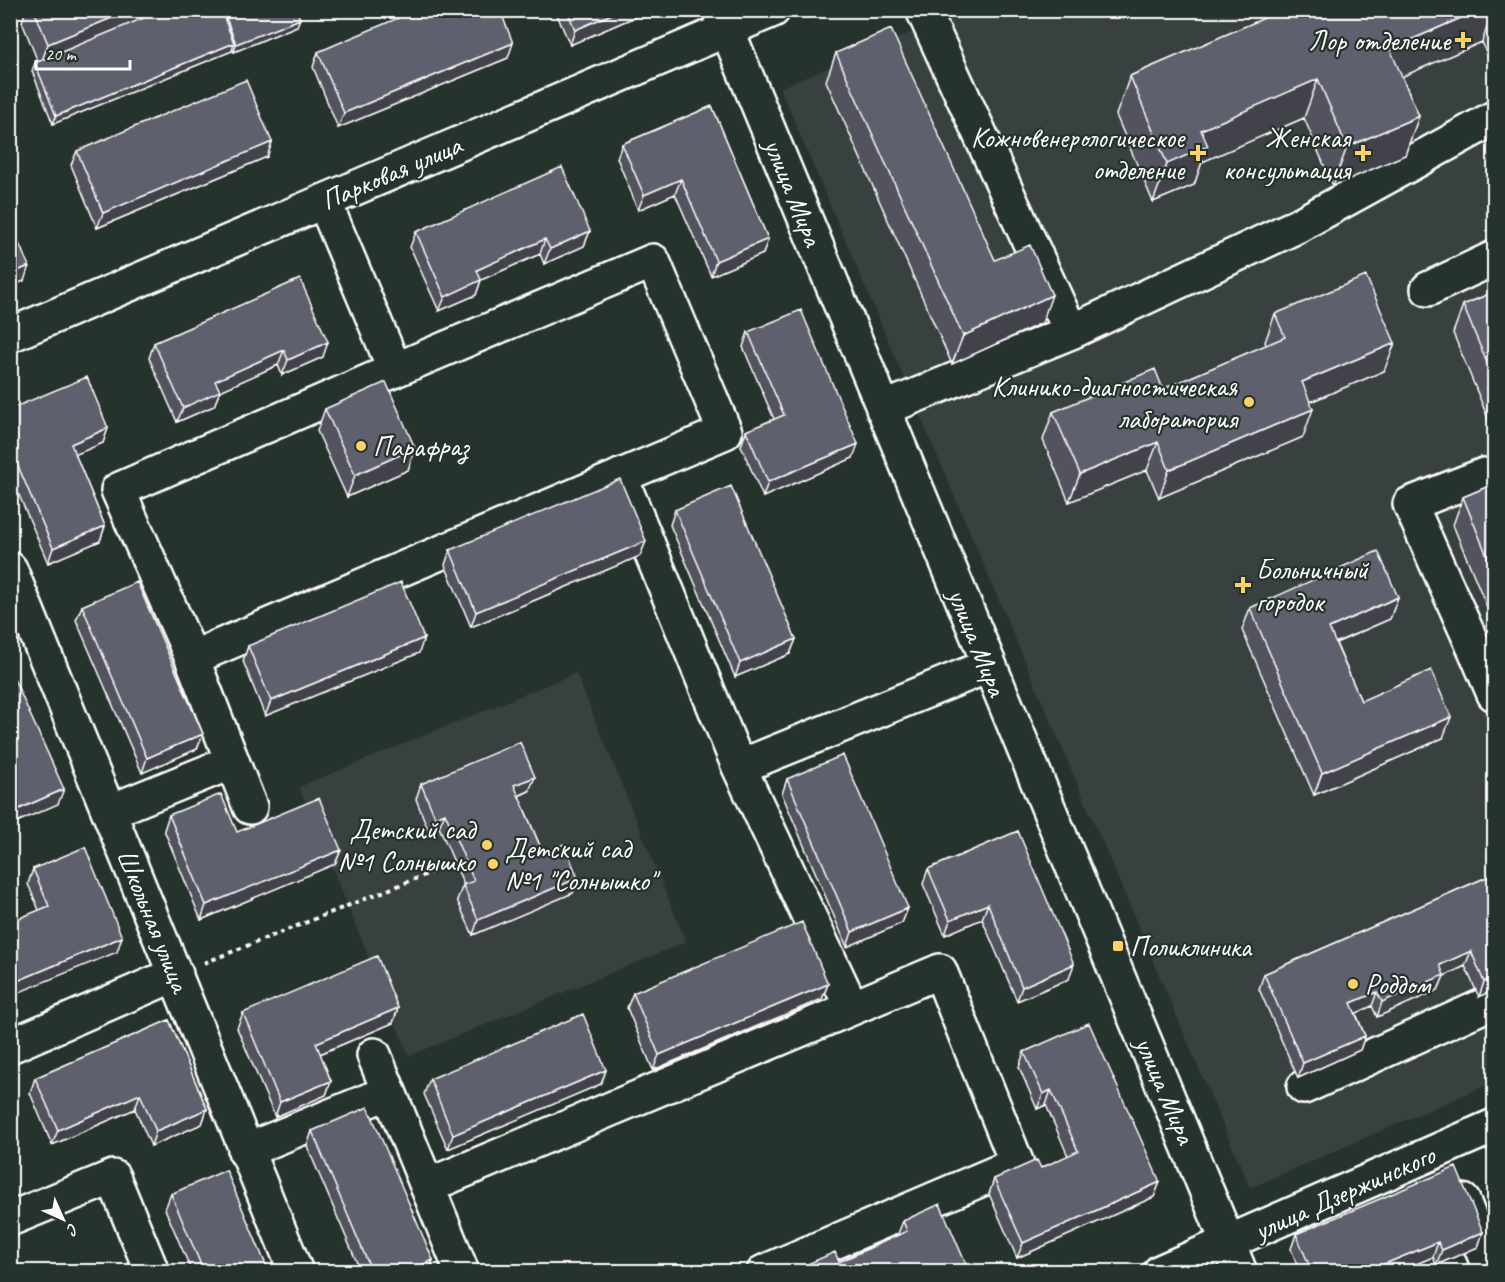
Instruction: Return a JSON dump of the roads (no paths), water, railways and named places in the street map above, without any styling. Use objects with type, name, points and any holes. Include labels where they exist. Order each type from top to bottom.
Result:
[{"type":"street","name":"Парковая улица","points":[[10,335],[324,201],[723,20],[772,10]]},
{"type":"street","points":[[923,10],[1071,332]]},
{"type":"street","name":"улица Мира","points":[[723,20],[988,666],[1235,1257]]},
{"type":"street","points":[[883,409],[1071,332],[1297,226],[1494,118]]},
{"type":"street","points":[[324,201],[395,370]]},
{"type":"street","points":[[1428,289],[1494,258]]},
{"type":"street","points":[[192,658],[725,432],[653,261],[118,490],[192,658],[250,807]]},
{"type":"street","points":[[1484,475],[1410,504],[1487,656],[1494,694]]},
{"type":"street","points":[[620,476],[739,767],[852,1008]]},
{"type":"street","name":"Школьная улица","points":[[10,569],[111,811],[245,1151],[296,1272]]},
{"type":"street","points":[[739,767],[988,666]]},
{"type":"street","points":[[111,811],[232,762]]},
{"type":"street","points":[[427,1186],[940,971],[1017,1164],[764,1272]]},
{"type":"street","points":[[10,1046],[176,974]]},
{"type":"street","points":[[1304,1087],[1494,1001]]},
{"type":"street","points":[[374,1055],[462,1272]]},
{"type":"street","points":[[245,1151],[389,1092]]},
{"type":"street","name":"улица Дзержинского","points":[[1160,1272],[1235,1257],[1442,1149],[1494,1126]]},
{"type":"street","points":[[1442,1149],[1491,1272]]},
{"type":"street","points":[[10,1220],[113,1177],[152,1272]]},
{"type":"place","name":"Лор отделение","points":[[1463,40]]},
{"type":"place","name":"Кожновенерологическое отделение","points":[[1198,153]]},
{"type":"place","name":"Женская консультация","points":[[1363,153]]},
{"type":"place","name":"Клинико-диагностическая лаборатория","points":[[1249,402]]},
{"type":"place","name":"Парафраз","points":[[361,446]]},
{"type":"place","name":"Больничный городок","points":[[1243,585]]},
{"type":"place","name":"Детский сад №1 Солнышко","points":[[487,845]]},
{"type":"place","name":"Детский сад №1 \"Солнышко\"","points":[[493,864]]},
{"type":"place","name":"Поликлиника","points":[[1118,946]]},
{"type":"place","name":"Роддом","points":[[1353,984]]}]
